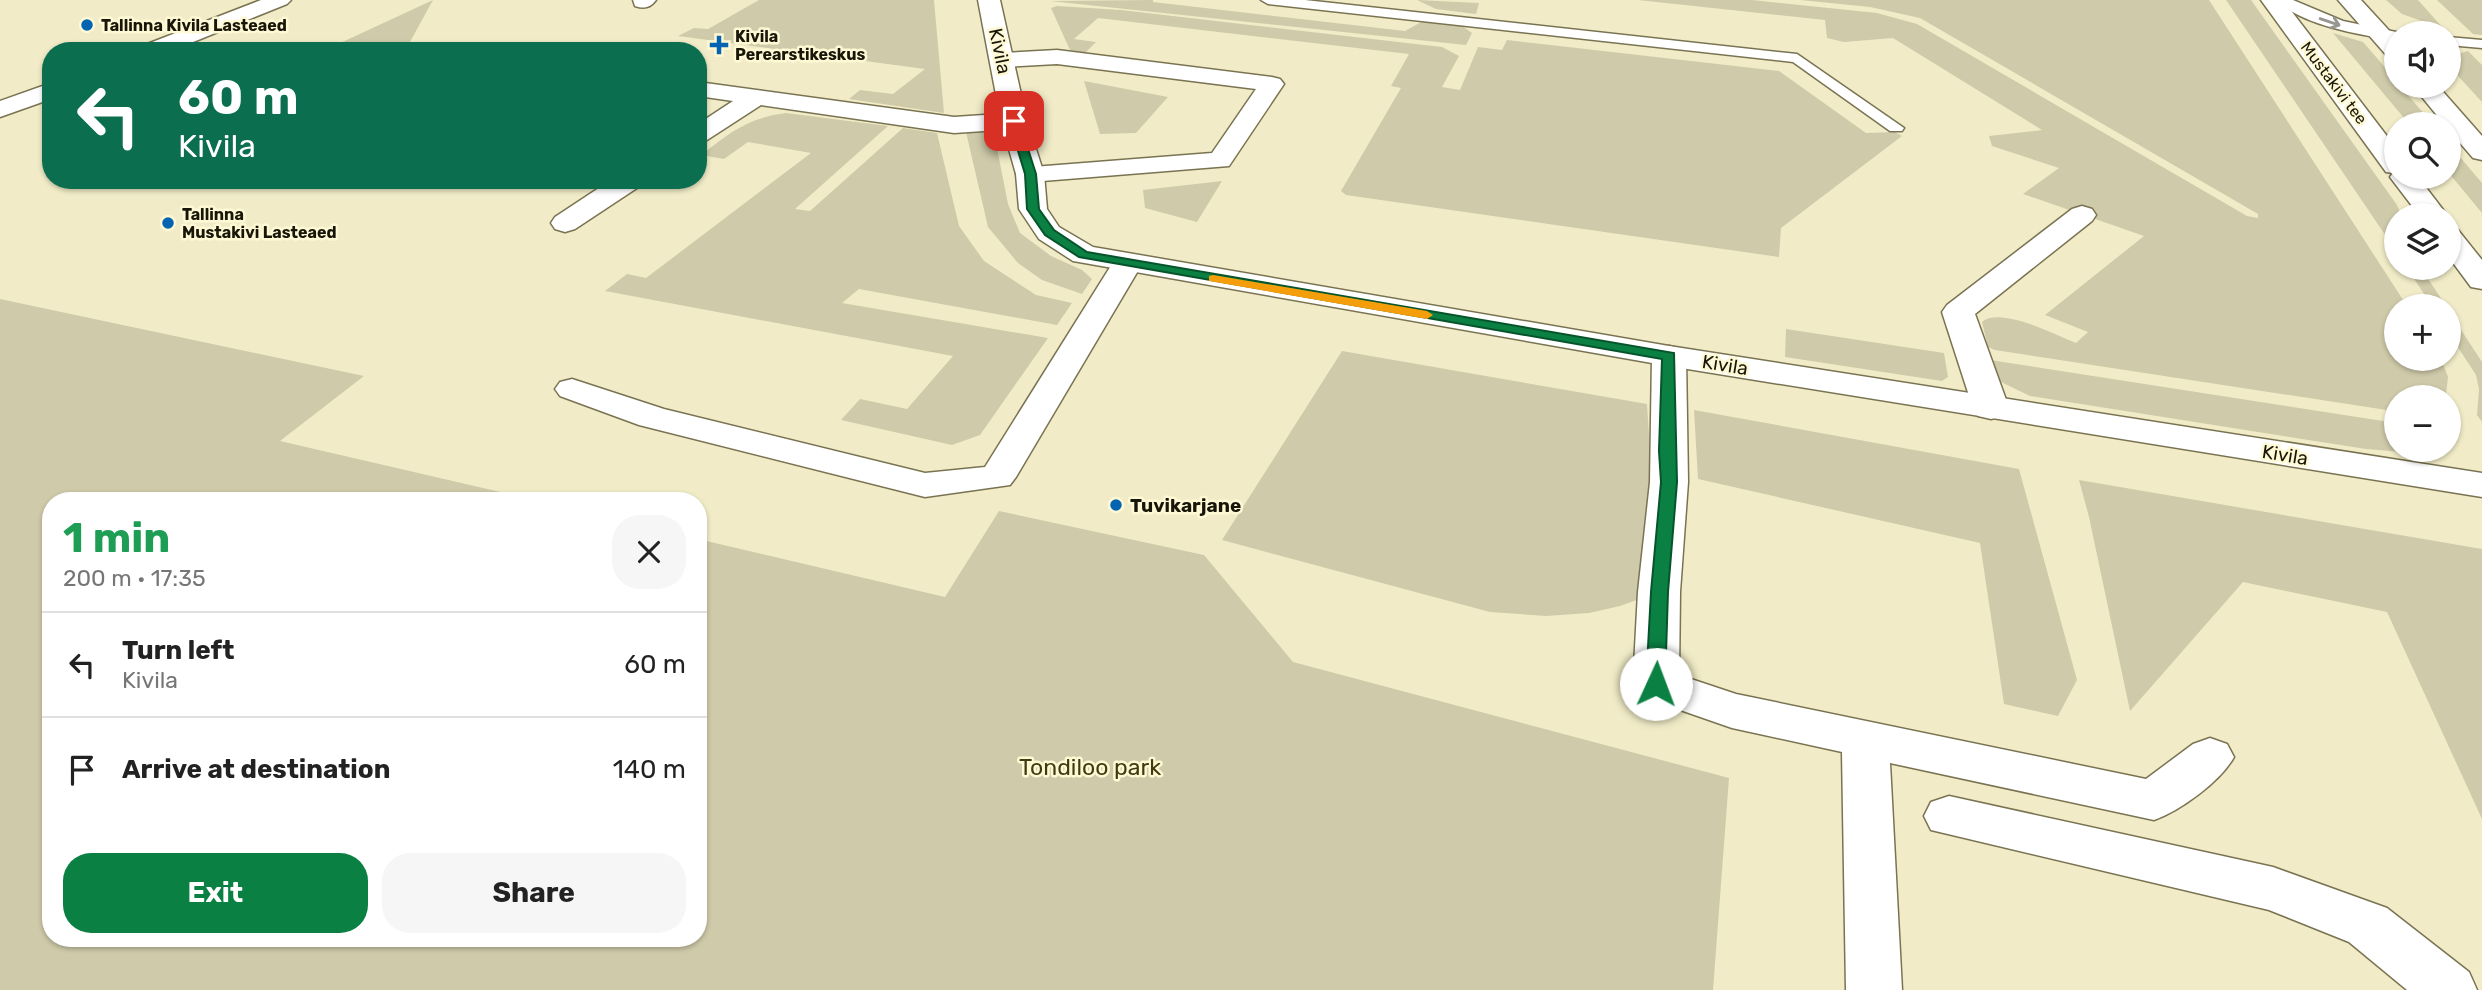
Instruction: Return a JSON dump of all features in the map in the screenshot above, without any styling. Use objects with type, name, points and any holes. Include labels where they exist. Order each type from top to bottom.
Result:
[{"type":"street","points":[[173,42],[280,0]]},
{"type":"street","name":"Kivila","points":[[989,0],[1014,121],[1030,174],[1033,209],[1049,233],[1084,255],[1669,356],[2482,485]]},
{"type":"street","name":"Mustakivi tee","points":[[2272,0],[2384,150]]},
{"type":"street","points":[[2349,0],[2384,31]]},
{"type":"street","points":[[1002,60],[1057,57],[1272,84],[1220,160],[1030,174]]},
{"type":"street","points":[[707,90],[954,125],[1014,121]]},
{"type":"street","points":[[0,110],[42,94]]},
{"type":"street","points":[[707,129],[757,97]]},
{"type":"street","points":[[2435,98],[2482,152]]},
{"type":"street","points":[[565,223],[616,189]]},
{"type":"street","points":[[2413,189],[2424,203]]},
{"type":"street","points":[[1991,408],[1958,313],[2082,215]]},
{"type":"street","points":[[2461,253],[2482,280]]},
{"type":"street","points":[[572,389],[652,417],[925,485],[997,477],[1127,264]]},
{"type":"street","points":[[1669,356],[1669,482],[1659,592],[1656,684],[1732,711],[2154,800],[2210,757]]},
{"type":"street","points":[[2425,477],[2482,462]]},
{"type":"street","points":[[1865,739],[1874,990]]},
{"type":"street","points":[[1949,816],[2273,889],[2368,925],[2449,990]]},
{"type":"lane","points":[[1268,0],[1390,6],[1797,58],[1896,128]]},
{"type":"lane","points":[[2283,0],[2311,16],[2344,27],[2384,34]]},
{"type":"lane","points":[[2461,42],[2482,44]]},
{"type":"green space","points":[[433,0],[410,42],[342,42]]},
{"type":"green space","points":[[759,0],[934,0],[944,113],[849,99],[860,90],[893,94],[925,69],[678,36],[694,28],[708,29]]},
{"type":"green space","points":[[1153,0],[1405,31],[1423,21],[1462,26],[1472,33],[1466,45],[1050,1]]},
{"type":"green space","points":[[1417,0],[1479,3],[1476,14],[1436,9]]},
{"type":"green space","points":[[1638,0],[1752,0],[1877,13],[1917,24],[2247,216],[2258,218],[2258,214],[1920,18],[1870,7],[1800,0],[2209,0],[2384,270],[2384,280],[2390,280],[2399,294],[2384,294],[2384,371],[2446,371],[2447,385],[2384,385],[2384,410],[1988,347],[1982,322],[2002,317],[2028,323],[2076,343],[2088,332],[2045,315],[2144,236],[2023,194],[2059,168],[1992,146],[1989,136],[2042,130],[1893,38],[1844,42],[1827,38],[1825,20]]},
{"type":"green space","points":[[2226,0],[2251,0],[2396,203],[2384,203],[2384,233]]},
{"type":"green space","points":[[2386,0],[2418,0],[2437,21],[2422,21],[2402,14]]},
{"type":"green space","points":[[2437,0],[2482,0],[2482,35],[2473,34]]},
{"type":"green space","points":[[1057,6],[1121,10],[1442,47],[1459,56],[1442,87],[1460,90],[1478,47],[1502,50],[1507,40],[1779,71],[1866,133],[1895,132],[1902,136],[1781,228],[1779,257],[1346,195],[1341,191],[1401,88],[1391,86],[1409,54],[1098,18],[1074,39],[1096,42],[1085,53],[1070,50],[1051,8]]},
{"type":"green space","points":[[2333,33],[2363,42],[2384,66],[2384,94]]},
{"type":"green space","points":[[2468,51],[2482,65],[2482,102],[2461,79],[2461,53]]},
{"type":"green space","points":[[1084,81],[1168,97],[1136,133],[1100,134]]},
{"type":"green space","points":[[2387,98],[2410,98],[2423,112],[2399,112]]},
{"type":"green space","points":[[786,113],[888,126],[795,209],[810,211],[903,128],[937,133],[959,226],[984,261],[1036,295],[1072,303],[1057,325],[859,289],[842,303],[1048,338],[980,435],[952,445],[841,420],[860,399],[907,409],[953,356],[605,291],[627,274],[646,278],[811,153],[748,142],[724,159],[707,156],[707,151],[731,133],[750,122]]},
{"type":"green space","points":[[966,132],[983,132],[995,138],[1008,204],[1020,233],[1051,256],[1082,270],[1092,279],[1082,294],[1042,280],[1018,263],[988,227]]},
{"type":"green space","points":[[2461,158],[2482,183],[2482,213],[2461,188]]},
{"type":"green space","points":[[1222,181],[1197,222],[1145,208],[1143,190]]},
{"type":"green space","points":[[2415,280],[2429,280],[2438,294],[2424,294]]},
{"type":"green space","name":"Tondiloo park","points":[[0,299],[364,376],[280,441],[500,492],[42,492],[42,947],[707,947],[707,541],[945,597],[999,511],[1204,555],[1293,662],[1729,778],[1713,990],[0,990]]},
{"type":"green space","points":[[1786,329],[1944,353],[1948,377],[1942,381],[1785,357]]},
{"type":"green space","points":[[2461,330],[2482,362],[2482,422],[2477,415],[2479,389],[2476,375],[2461,352]]},
{"type":"green space","points":[[1342,351],[1647,404],[1659,592],[1620,606],[1589,613],[1546,616],[1490,612],[1222,540]]},
{"type":"green space","points":[[1990,360],[2384,421],[2384,450],[2030,396],[1995,379]]},
{"type":"green space","points":[[1694,410],[2019,469],[2077,680],[2058,716],[2004,704],[1980,543],[1698,479]]},
{"type":"green space","points":[[2079,480],[2482,549],[2482,819],[2387,612],[2243,582],[2130,711]]},
{"type":"slow traffic","points":[[1213,279],[1427,315]]},
{"type":"place","name":"Tallinna Kivila Lasteaed","points":[[87,25]]},
{"type":"place","name":"Kivila Perearstikeskus","points":[[719,45]]},
{"type":"place","name":"Tallinna Mustakivi Lasteaed","points":[[168,223]]},
{"type":"place","name":"Tuvikarjane","points":[[1116,505]]},
{"type":"route","points":[[1014,121],[1030,174],[1033,209],[1049,233],[1084,255],[1669,356],[1669,482],[1659,592],[1656,684]]}]
